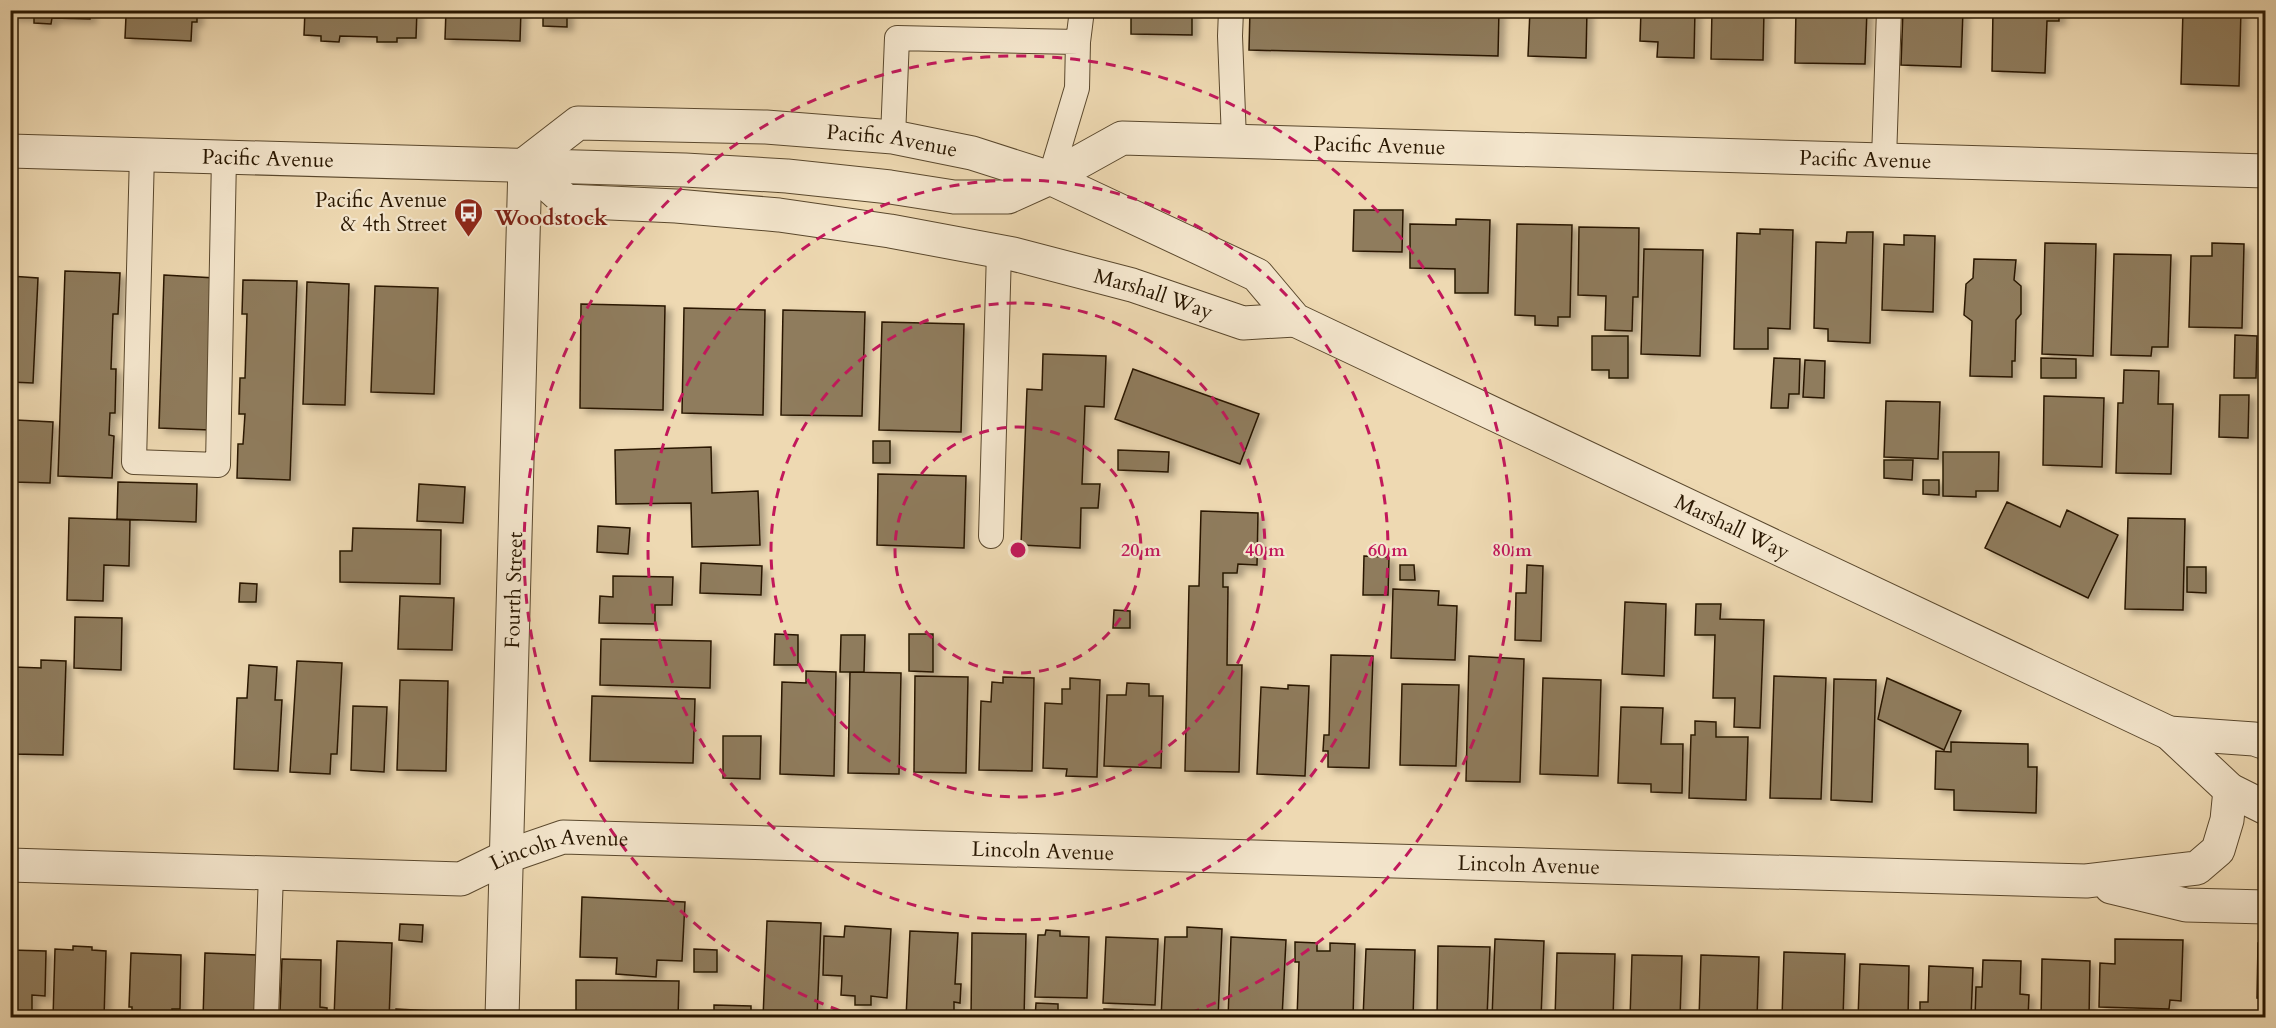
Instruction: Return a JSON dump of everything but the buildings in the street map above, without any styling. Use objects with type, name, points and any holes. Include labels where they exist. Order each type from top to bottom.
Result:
[{"type":"street","name":"Pacific Avenue","points":[[10,151],[525,164],[579,123],[766,128],[893,137],[972,153],[1050,178],[1122,138],[2265,171]]},
{"type":"street","points":[[525,164],[571,168],[685,170],[787,176],[890,187],[954,197],[1008,197],[1050,178]]},
{"type":"street","points":[[525,164],[566,201],[676,206],[779,215],[890,231],[1006,253]]},
{"type":"street","name":"Fourth Street","points":[[502,1017],[525,164]]},
{"type":"street","name":"Marshall Way","points":[[1050,178],[1257,275],[1295,320],[2169,733],[2230,790],[2265,808]]},
{"type":"street","name":"Marshall Way","points":[[1006,253],[1132,285],[1243,323],[1295,320]]},
{"type":"street","name":"Marshall Way","points":[[2169,733],[2254,739],[2265,743]]},
{"type":"street","name":"Lincoln Avenue","points":[[10,865],[461,879],[508,856],[563,837],[2086,881],[2197,868],[2218,850],[2227,820],[2230,790]]},
{"type":"street","name":"Lincoln Avenue","points":[[2086,881],[2186,905],[2265,907]]},
{"type":"lane","points":[[1050,178],[1077,88],[1078,42],[1082,10]]},
{"type":"lane","points":[[1231,10],[1234,140]]},
{"type":"lane","points":[[1884,159],[1889,10]]},
{"type":"lane","points":[[893,137],[897,38],[1078,42]]},
{"type":"lane","points":[[142,154],[134,462],[182,464],[218,465],[224,157]]},
{"type":"lane","points":[[991,536],[1006,253]]},
{"type":"lane","points":[[266,1017],[271,873]]},
{"type":"place","name":"Pacific Avenue & 4th Street","points":[[468,238]]},
{"type":"district","name":"Woodstock","points":[[551,217]]}]
